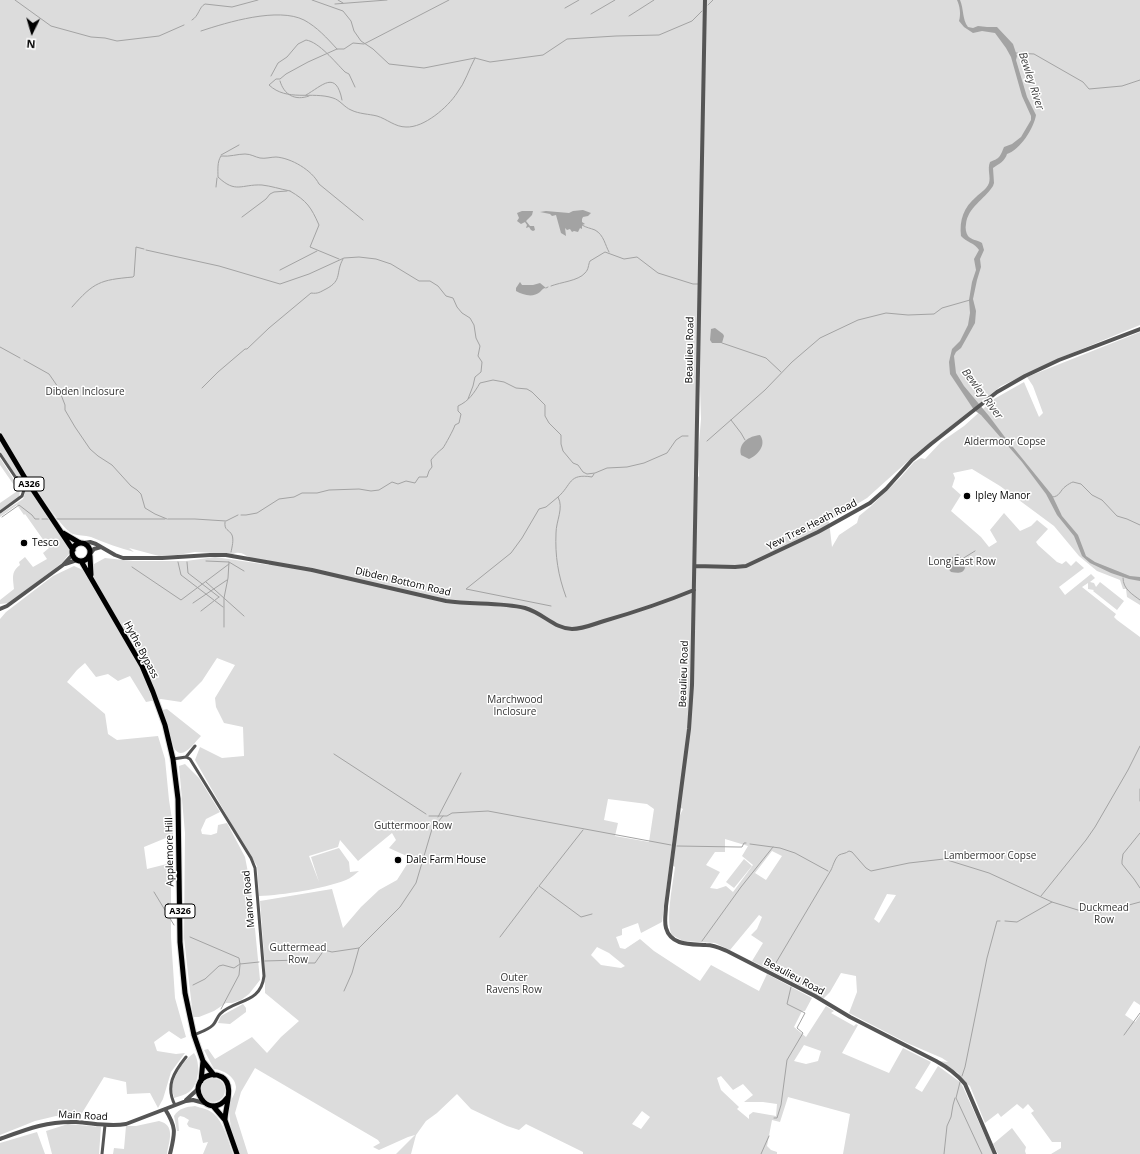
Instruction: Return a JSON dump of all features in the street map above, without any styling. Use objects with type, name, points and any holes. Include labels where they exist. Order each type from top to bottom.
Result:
[{"type":"main road","name":"A326","points":[[0,436],[73,552]]},
{"type":"main road","name":"A326","points":[[61,531],[82,543]]},
{"type":"main road","points":[[82,543],[89,546],[90,555],[86,560],[79,560],[73,552],[75,545],[82,543]]},
{"type":"main road","name":"Hythe Bypass","points":[[90,555],[91,575]]},
{"type":"main road","name":"Hythe Bypass","points":[[79,560],[91,575],[98,591],[142,666],[153,692],[173,759]]},
{"type":"main road","name":"Applemore Hill","points":[[173,759],[178,799],[180,942],[185,993],[194,1035],[203,1061],[214,1075]]},
{"type":"main road","name":"Applemore Hill","points":[[201,1081],[203,1061]]},
{"type":"main road","points":[[225,1120],[213,1106],[204,1103],[199,1097],[198,1088],[201,1081],[209,1076],[214,1075],[224,1079],[228,1083],[229,1088],[225,1120],[237,1154]]},
{"type":"main road","points":[[213,1106],[221,1104],[228,1098]]},
{"type":"street","name":"Beaulieu Road","points":[[705,0],[691,714],[665,922],[669,935],[673,939],[682,943],[715,946],[727,951],[803,989],[850,1018],[936,1060],[956,1074],[965,1084],[995,1154]]},
{"type":"street","name":"Yew Tree Heath Road","points":[[695,566],[735,568],[752,564],[807,538],[856,512],[870,503],[886,489],[912,460],[930,444],[997,392],[1025,376],[1059,360],[1140,328]]},
{"type":"street","points":[[0,454],[24,490],[22,496],[0,512]]},
{"type":"street","name":"Dibden Bottom Road","points":[[82,543],[90,542],[96,544],[123,558],[226,555],[291,566],[446,601],[471,604],[505,605],[525,608],[540,613],[557,625],[566,629],[577,629],[592,625],[694,590]]},
{"type":"street","points":[[90,555],[94,549],[101,547]]},
{"type":"street","points":[[0,609],[7,606],[63,565],[73,552]]},
{"type":"street","points":[[63,565],[79,560]]},
{"type":"street","points":[[173,759],[186,757],[195,746]]},
{"type":"street","name":"Manor Road","points":[[186,757],[190,759],[251,858],[254,868],[264,976],[263,985],[253,996],[219,1014],[214,1024],[194,1035]]},
{"type":"street","points":[[175,1105],[171,1098],[170,1088],[175,1072],[186,1057]]},
{"type":"street","name":"Main Road","points":[[186,1101],[198,1088]]},
{"type":"street","name":"Main Road","points":[[0,1139],[40,1124],[75,1122],[117,1126],[186,1101],[192,1100],[204,1103]]},
{"type":"street","points":[[165,1109],[174,1128],[170,1154]]},
{"type":"street","points":[[102,1154],[105,1125]]},
{"type":"green space","points":[[0,0],[704,0],[695,481],[699,476],[698,455],[701,419],[699,354],[706,0],[1140,0],[1140,325],[1065,356],[1001,386],[917,453],[867,498],[829,521],[832,547],[839,535],[857,523],[859,516],[900,478],[914,462],[921,458],[925,459],[941,442],[964,426],[994,399],[1024,382],[1039,417],[1043,413],[1033,386],[1027,377],[1140,332],[1140,605],[1127,597],[1126,589],[1123,589],[1120,580],[1097,571],[1079,556],[1054,526],[1000,486],[972,469],[953,473],[955,478],[952,487],[961,495],[951,511],[981,537],[989,547],[997,542],[990,530],[1004,513],[1020,531],[1031,526],[1037,520],[1048,529],[1036,542],[1038,545],[1057,562],[1062,564],[1066,561],[1071,566],[1076,561],[1084,568],[1059,587],[1065,595],[1091,574],[1095,578],[1090,582],[1094,583],[1096,587],[1100,582],[1124,601],[1117,610],[1093,591],[1094,590],[1088,589],[1088,583],[1082,587],[1116,614],[1114,617],[1117,620],[1140,637],[1140,1005],[1134,1001],[1125,1015],[1135,1022],[1140,1015],[1140,1154],[1051,1154],[1061,1148],[1061,1142],[1052,1142],[1031,1113],[1034,1111],[1028,1104],[1023,1109],[1017,1104],[1001,1117],[998,1113],[985,1123],[970,1086],[964,1082],[958,1073],[939,1061],[948,1062],[849,1013],[857,992],[856,976],[841,973],[830,992],[823,999],[792,981],[752,961],[763,943],[751,935],[757,929],[762,917],[759,915],[730,950],[715,943],[683,941],[672,935],[670,929],[669,912],[675,867],[672,865],[679,817],[683,809],[677,806],[662,922],[641,933],[638,923],[622,929],[622,935],[616,937],[620,948],[625,949],[640,939],[654,951],[700,981],[711,965],[759,991],[767,974],[812,998],[805,1011],[802,1011],[794,1027],[806,1037],[826,1006],[834,1011],[831,1013],[854,1026],[856,1024],[858,1025],[842,1053],[889,1073],[903,1048],[931,1062],[915,1088],[922,1092],[938,1066],[960,1082],[993,1154],[843,1154],[850,1114],[788,1097],[780,1122],[772,1120],[767,1146],[771,1150],[777,1152],[777,1154],[583,1154],[583,1152],[526,1124],[519,1130],[471,1109],[457,1094],[426,1121],[416,1135],[411,1154],[396,1154],[415,1135],[379,1150],[373,1147],[380,1143],[378,1140],[255,1068],[241,1092],[235,1113],[248,1154],[238,1154],[229,1114],[229,1105],[236,1090],[235,1083],[228,1074],[214,1069],[204,1050],[208,1049],[215,1059],[252,1037],[267,1053],[281,1037],[299,1021],[265,993],[265,968],[260,901],[332,889],[343,928],[361,907],[379,890],[397,880],[411,858],[389,848],[396,840],[392,833],[358,861],[340,840],[338,847],[309,856],[319,882],[311,857],[339,848],[349,862],[350,872],[359,871],[351,877],[346,880],[315,889],[259,896],[257,866],[195,760],[200,747],[222,758],[244,756],[243,727],[224,723],[216,707],[215,698],[235,665],[217,658],[202,681],[181,702],[161,699],[146,702],[130,676],[118,681],[108,674],[96,677],[85,663],[67,682],[105,714],[108,734],[117,740],[158,736],[165,759],[173,835],[144,847],[147,869],[171,863],[171,937],[175,998],[186,1037],[181,1039],[169,1031],[154,1042],[157,1051],[176,1054],[185,1053],[171,1072],[163,1099],[158,1108],[150,1093],[127,1094],[126,1082],[104,1077],[79,1118],[56,1116],[35,1121],[0,1135],[0,619],[6,612],[53,576],[74,566],[83,570],[105,558],[133,561],[186,561],[215,557],[269,565],[269,562],[254,559],[238,553],[195,552],[159,556],[129,548],[134,552],[91,537],[73,534],[66,529],[46,503],[0,431]],"holes":[[[608,799],[647,804],[654,809],[649,842],[615,836],[618,823],[604,820]],[[725,839],[748,846],[742,856],[753,865],[733,892],[726,886],[717,889],[710,888],[720,872],[706,865],[715,852],[725,852]],[[772,851],[782,856],[766,880],[755,873]],[[887,894],[896,895],[879,923],[874,919]],[[597,947],[609,953],[625,966],[621,968],[601,965],[591,955]],[[804,1045],[821,1051],[818,1061],[806,1064],[794,1061]],[[721,1076],[733,1090],[743,1084],[753,1095],[744,1102],[777,1104],[776,1116],[753,1112],[749,1115],[749,1119],[737,1109],[739,1107],[721,1090],[717,1078]],[[642,1111],[650,1117],[641,1129],[632,1124]]]},
{"type":"green space","points":[[0,442],[51,523],[66,542],[69,549],[69,554],[62,563],[9,603],[0,604],[0,600],[14,589],[13,575],[15,570],[20,565],[19,562],[25,557],[33,567],[47,559],[43,553],[49,548],[17,505],[0,517],[0,514],[23,499],[25,493],[24,488],[0,451]]},
{"type":"green space","points":[[0,458],[20,489],[19,498],[0,511],[0,503],[16,492],[16,488],[0,465]]},
{"type":"green space","points":[[167,709],[201,736],[188,750],[184,752],[177,752],[174,748],[162,710]]},
{"type":"green space","points":[[185,764],[199,778],[220,812],[206,819],[201,830],[202,834],[211,835],[217,833],[218,825],[227,823],[245,857],[251,888],[260,980],[249,994],[241,1000],[226,1003],[214,1011],[199,1017],[193,1017],[184,938],[185,833],[179,766]]},
{"type":"green space","points":[[744,859],[752,866],[734,888],[726,882]]},
{"type":"green space","points":[[243,1004],[246,1008],[246,1012],[230,1024],[218,1023],[221,1016]]},
{"type":"green space","points":[[194,1053],[198,1062],[198,1074],[195,1084],[192,1089],[184,1095],[174,1098],[172,1089],[174,1079],[183,1064]]},
{"type":"green space","points":[[213,1078],[221,1082],[225,1090],[221,1098],[213,1102],[205,1098],[201,1090],[205,1082]]},
{"type":"green space","points":[[195,1106],[209,1110],[217,1117],[225,1132],[233,1154],[203,1154],[208,1142],[203,1143],[200,1130],[189,1127],[187,1124],[189,1120],[184,1117],[180,1116],[178,1118],[179,1131],[177,1131],[174,1116],[183,1108]]},
{"type":"green space","points":[[159,1121],[168,1126],[170,1130],[167,1154],[113,1154],[114,1148],[124,1149],[126,1126],[136,1126]]},
{"type":"green space","points":[[68,1124],[101,1127],[99,1154],[52,1154],[46,1131]]},
{"type":"green space","points":[[1012,1128],[1026,1147],[1026,1154],[998,1154],[993,1144]]},
{"type":"green space","points":[[37,1132],[45,1154],[0,1154],[0,1143]]},
{"type":"shaded area","points":[[957,0],[960,0],[968,27],[997,27],[1013,44],[1027,97],[1036,115],[1026,138],[1017,148],[1007,154],[1000,164],[993,168],[993,186],[973,208],[967,218],[967,235],[982,243],[984,250],[980,259],[981,267],[973,299],[976,311],[975,323],[961,348],[954,356],[956,373],[964,386],[1052,495],[1062,516],[1078,535],[1086,556],[1095,562],[1130,576],[1140,577],[1140,581],[1111,573],[1090,563],[1082,556],[1074,536],[1057,515],[1046,494],[1022,462],[981,415],[974,410],[950,374],[949,362],[952,349],[960,341],[968,325],[970,313],[969,300],[976,270],[974,259],[979,250],[961,236],[963,214],[968,205],[988,185],[990,162],[999,157],[1004,147],[1012,144],[1021,137],[1031,120],[1031,116],[1022,96],[1011,57],[1006,48],[995,33],[982,31],[973,33],[964,27],[959,21],[960,10]]},
{"type":"shaded area","points":[[583,210],[591,213],[588,216],[583,217],[582,222],[585,224],[582,225],[582,229],[580,228],[578,232],[572,232],[570,229],[567,230],[565,228],[566,236],[561,233],[556,215],[552,216],[550,214],[540,212],[546,211],[569,213]]},
{"type":"shaded area","points":[[522,211],[533,211],[532,215],[526,221],[530,226],[534,226],[535,230],[531,230],[529,227],[526,228],[527,225],[525,222],[521,224],[517,221],[519,218],[517,213]]},
{"type":"shaded area","points":[[520,282],[522,285],[533,285],[540,283],[546,288],[534,295],[525,295],[516,291],[516,288]]},
{"type":"shaded area","points":[[715,328],[724,336],[722,343],[712,343],[710,340],[711,329]]},
{"type":"shaded area","points":[[760,435],[762,439],[762,446],[756,455],[749,459],[741,455],[741,447],[745,441]]},
{"type":"shaded area","points":[[958,554],[962,559],[965,568],[958,573],[951,572],[946,566],[952,557]]},
{"type":"waterway","points":[[15,0],[51,26],[91,37],[117,41],[159,36],[184,25]]},
{"type":"waterway","points":[[192,20],[201,7],[205,4],[232,7],[258,0]]},
{"type":"waterway","points":[[312,0],[343,11],[351,21],[354,31],[361,41],[373,49],[389,64],[424,68],[475,58],[490,62],[543,55],[567,39],[659,35],[692,21],[702,11]]},
{"type":"waterway","points":[[338,0],[343,3]]},
{"type":"waterway","points":[[335,4],[387,0]]},
{"type":"waterway","points":[[449,0],[364,44],[353,43],[344,49],[337,49],[308,62],[280,79],[276,79],[269,85],[276,90],[292,95],[317,95],[333,98],[354,111],[381,117],[398,126],[406,127],[420,124],[435,116],[442,110],[460,89],[475,58]]},
{"type":"waterway","points":[[565,8],[579,0]]},
{"type":"waterway","points":[[591,14],[615,0]]},
{"type":"waterway","points":[[629,16],[654,0]]},
{"type":"waterway","points":[[708,5],[713,0]]},
{"type":"waterway","points":[[201,31],[253,17],[267,15],[293,16],[304,20],[313,26],[337,49]]},
{"type":"waterway","points":[[271,76],[278,63],[287,57],[298,44],[306,40],[316,44],[345,72],[349,74],[355,87]]},
{"type":"waterway","name":"Bewley River","points":[[1015,53],[1034,54],[1083,82],[1089,89],[1122,86],[1140,80]]},
{"type":"waterway","points":[[280,81],[284,90],[291,96],[299,98],[309,96]]},
{"type":"waterway","points":[[306,95],[323,84],[332,82],[336,85],[342,100]]},
{"type":"waterway","points":[[221,155],[239,145]]},
{"type":"waterway","points":[[290,191],[262,185],[234,187],[218,177],[220,158],[221,156],[249,154],[258,158],[276,157],[294,162],[311,174],[319,184],[363,220]]},
{"type":"waterway","points":[[216,187],[217,178]]},
{"type":"waterway","points":[[242,217],[266,199],[270,194],[274,192],[287,191]]},
{"type":"waterway","points":[[290,191],[301,198],[308,205],[319,225],[310,247],[339,259]]},
{"type":"waterway","points":[[582,225],[598,232],[609,252]]},
{"type":"waterway","points":[[72,307],[86,292],[98,284],[113,279],[133,277],[136,247],[144,249]]},
{"type":"waterway","points":[[146,250],[219,266],[280,284],[309,274],[344,258],[359,257],[376,259],[391,264],[419,281],[430,281],[438,286],[446,296],[453,298],[457,307],[462,313],[470,318],[474,325],[476,338],[480,346],[478,356],[482,362],[481,372],[475,377],[468,399]]},
{"type":"waterway","points":[[280,270],[317,251]]},
{"type":"waterway","points":[[551,286],[574,280],[582,276],[587,270],[590,261],[605,252],[624,259],[637,257],[658,273],[693,284],[698,284]]},
{"type":"waterway","points":[[202,388],[218,372],[245,349],[247,349],[269,328],[311,293],[319,292],[331,286],[337,279],[343,259]]},
{"type":"waterway","points":[[707,441],[765,390],[792,362],[820,338],[858,320],[886,313],[908,315],[934,314],[942,308],[970,300]]},
{"type":"waterway","points":[[722,343],[766,358],[781,372]]},
{"type":"waterway","points":[[0,347],[20,358]]},
{"type":"waterway","points":[[24,360],[49,374],[58,387],[65,405],[65,410],[90,449],[112,465],[131,486],[141,494],[145,508],[167,519]]},
{"type":"waterway","points":[[241,515],[257,513],[279,499],[294,497],[302,493],[317,493],[329,490],[379,490],[392,482],[398,484],[406,481],[415,483],[419,477],[427,477],[432,467],[431,460],[443,448],[455,425],[459,423],[461,414],[458,411],[458,406],[468,399],[480,383],[493,380],[504,382],[516,388],[527,389],[532,392],[545,405],[545,416],[549,423],[561,435],[563,451],[573,463],[578,465],[583,472],[587,474],[595,473],[607,468],[627,467],[644,463],[667,453],[676,440],[682,436],[688,436]]},
{"type":"waterway","points":[[731,420],[745,440]]},
{"type":"waterway","points":[[558,497],[574,478],[584,476],[592,477],[594,474]]},
{"type":"waterway","points":[[1052,497],[1057,496],[1067,485],[1072,482],[1081,484],[1092,495],[1102,500],[1117,516],[1140,525]]},
{"type":"waterway","points":[[551,606],[466,589],[511,553],[522,538],[539,509],[546,507],[558,497],[560,501],[560,510],[556,528],[556,550],[559,573],[566,597]]},
{"type":"waterway","points":[[2,517],[19,505],[35,519],[39,519]]},
{"type":"waterway","points":[[168,519],[226,521],[238,515]]},
{"type":"waterway","points":[[42,519],[49,519]]},
{"type":"waterway","points":[[56,519],[165,519]]},
{"type":"waterway","points":[[225,522],[226,528],[233,537],[231,552]]},
{"type":"waterway","points":[[962,559],[975,551]]},
{"type":"waterway","points":[[206,561],[229,562],[228,578],[224,598],[224,627]]},
{"type":"waterway","points":[[178,562],[181,575],[223,607]]},
{"type":"waterway","points":[[187,562],[188,573],[219,597]]},
{"type":"waterway","points":[[229,562],[244,571]]},
{"type":"waterway","points":[[132,567],[181,600],[229,564]]},
{"type":"waterway","points":[[1123,578],[1126,588],[1140,600]]},
{"type":"waterway","points":[[193,603],[227,580]]},
{"type":"waterway","points":[[206,582],[244,616]]},
{"type":"waterway","points":[[201,611],[219,597]]},
{"type":"waterway","points":[[1041,896],[1095,827],[1140,746]]},
{"type":"waterway","points":[[334,754],[426,814]]},
{"type":"waterway","points":[[438,817],[461,773]]},
{"type":"waterway","points":[[1140,789],[1140,801]]},
{"type":"waterway","points":[[429,816],[447,816],[452,813],[488,811],[671,845]]},
{"type":"waterway","points":[[265,961],[299,960],[307,963],[315,963],[324,950],[332,952],[359,948],[400,907],[416,883],[432,829],[443,816]]},
{"type":"waterway","points":[[583,830],[539,886],[581,917],[592,914]]},
{"type":"waterway","points":[[1140,833],[1123,854],[1122,861],[1122,864],[1140,888]]},
{"type":"waterway","points":[[677,846],[742,847],[744,843],[746,843]]},
{"type":"waterway","points":[[750,844],[780,848],[795,853],[828,871]]},
{"type":"waterway","points":[[702,941],[741,887],[773,847]]},
{"type":"waterway","points":[[792,981],[793,978],[774,969],[774,966],[831,870],[836,858],[839,855],[849,851],[852,852],[866,868],[871,871],[909,863],[944,859],[989,873],[1052,902]]},
{"type":"waterway","points":[[500,937],[538,887]]},
{"type":"waterway","points":[[154,892],[174,925]]},
{"type":"waterway","points":[[1005,921],[1017,922],[1052,902],[1081,911],[1103,912],[1140,902]]},
{"type":"waterway","points":[[962,1076],[987,958],[997,921],[1000,921]]},
{"type":"waterway","points":[[190,937],[239,958],[240,964],[259,962]]},
{"type":"waterway","points":[[344,991],[352,973],[359,948]]},
{"type":"waterway","points":[[193,985],[205,979],[219,966],[223,965],[234,968],[240,964]]},
{"type":"waterway","points":[[221,1009],[239,975],[240,965]]},
{"type":"waterway","points":[[774,1118],[777,1118],[781,1105],[787,1060],[803,1033],[797,1028],[805,1013],[787,1004],[791,987]]},
{"type":"waterway","points":[[1124,1035],[1140,1013]]},
{"type":"waterway","points":[[960,1082],[956,1098],[982,1154]]},
{"type":"waterway","points":[[944,1154],[947,1126],[951,1117],[955,1098]]},
{"type":"waterway","points":[[761,1154],[769,1136]]},
{"type":"place","name":"Ipley Manor","points":[[967,496]]},
{"type":"place","name":"Tesco","points":[[24,543]]},
{"type":"place","name":"Dale Farm House","points":[[398,860]]},
{"type":"park label","name":"Dibden Inclosure","points":[[85,392]]},
{"type":"park label","name":"Aldermoor Copse","points":[[1005,442]]},
{"type":"park label","name":"Long East Row","points":[[962,562]]},
{"type":"park label","name":"Marchwood Inclosure","points":[[515,706]]},
{"type":"park label","name":"Guttermoor Row","points":[[413,826]]},
{"type":"park label","name":"Lambermoor Copse","points":[[990,856]]},
{"type":"park label","name":"Duckmead Row","points":[[1104,914]]},
{"type":"park label","name":"Guttermead Row","points":[[298,954]]},
{"type":"park label","name":"Outer Ravens Row","points":[[514,984]]}]
